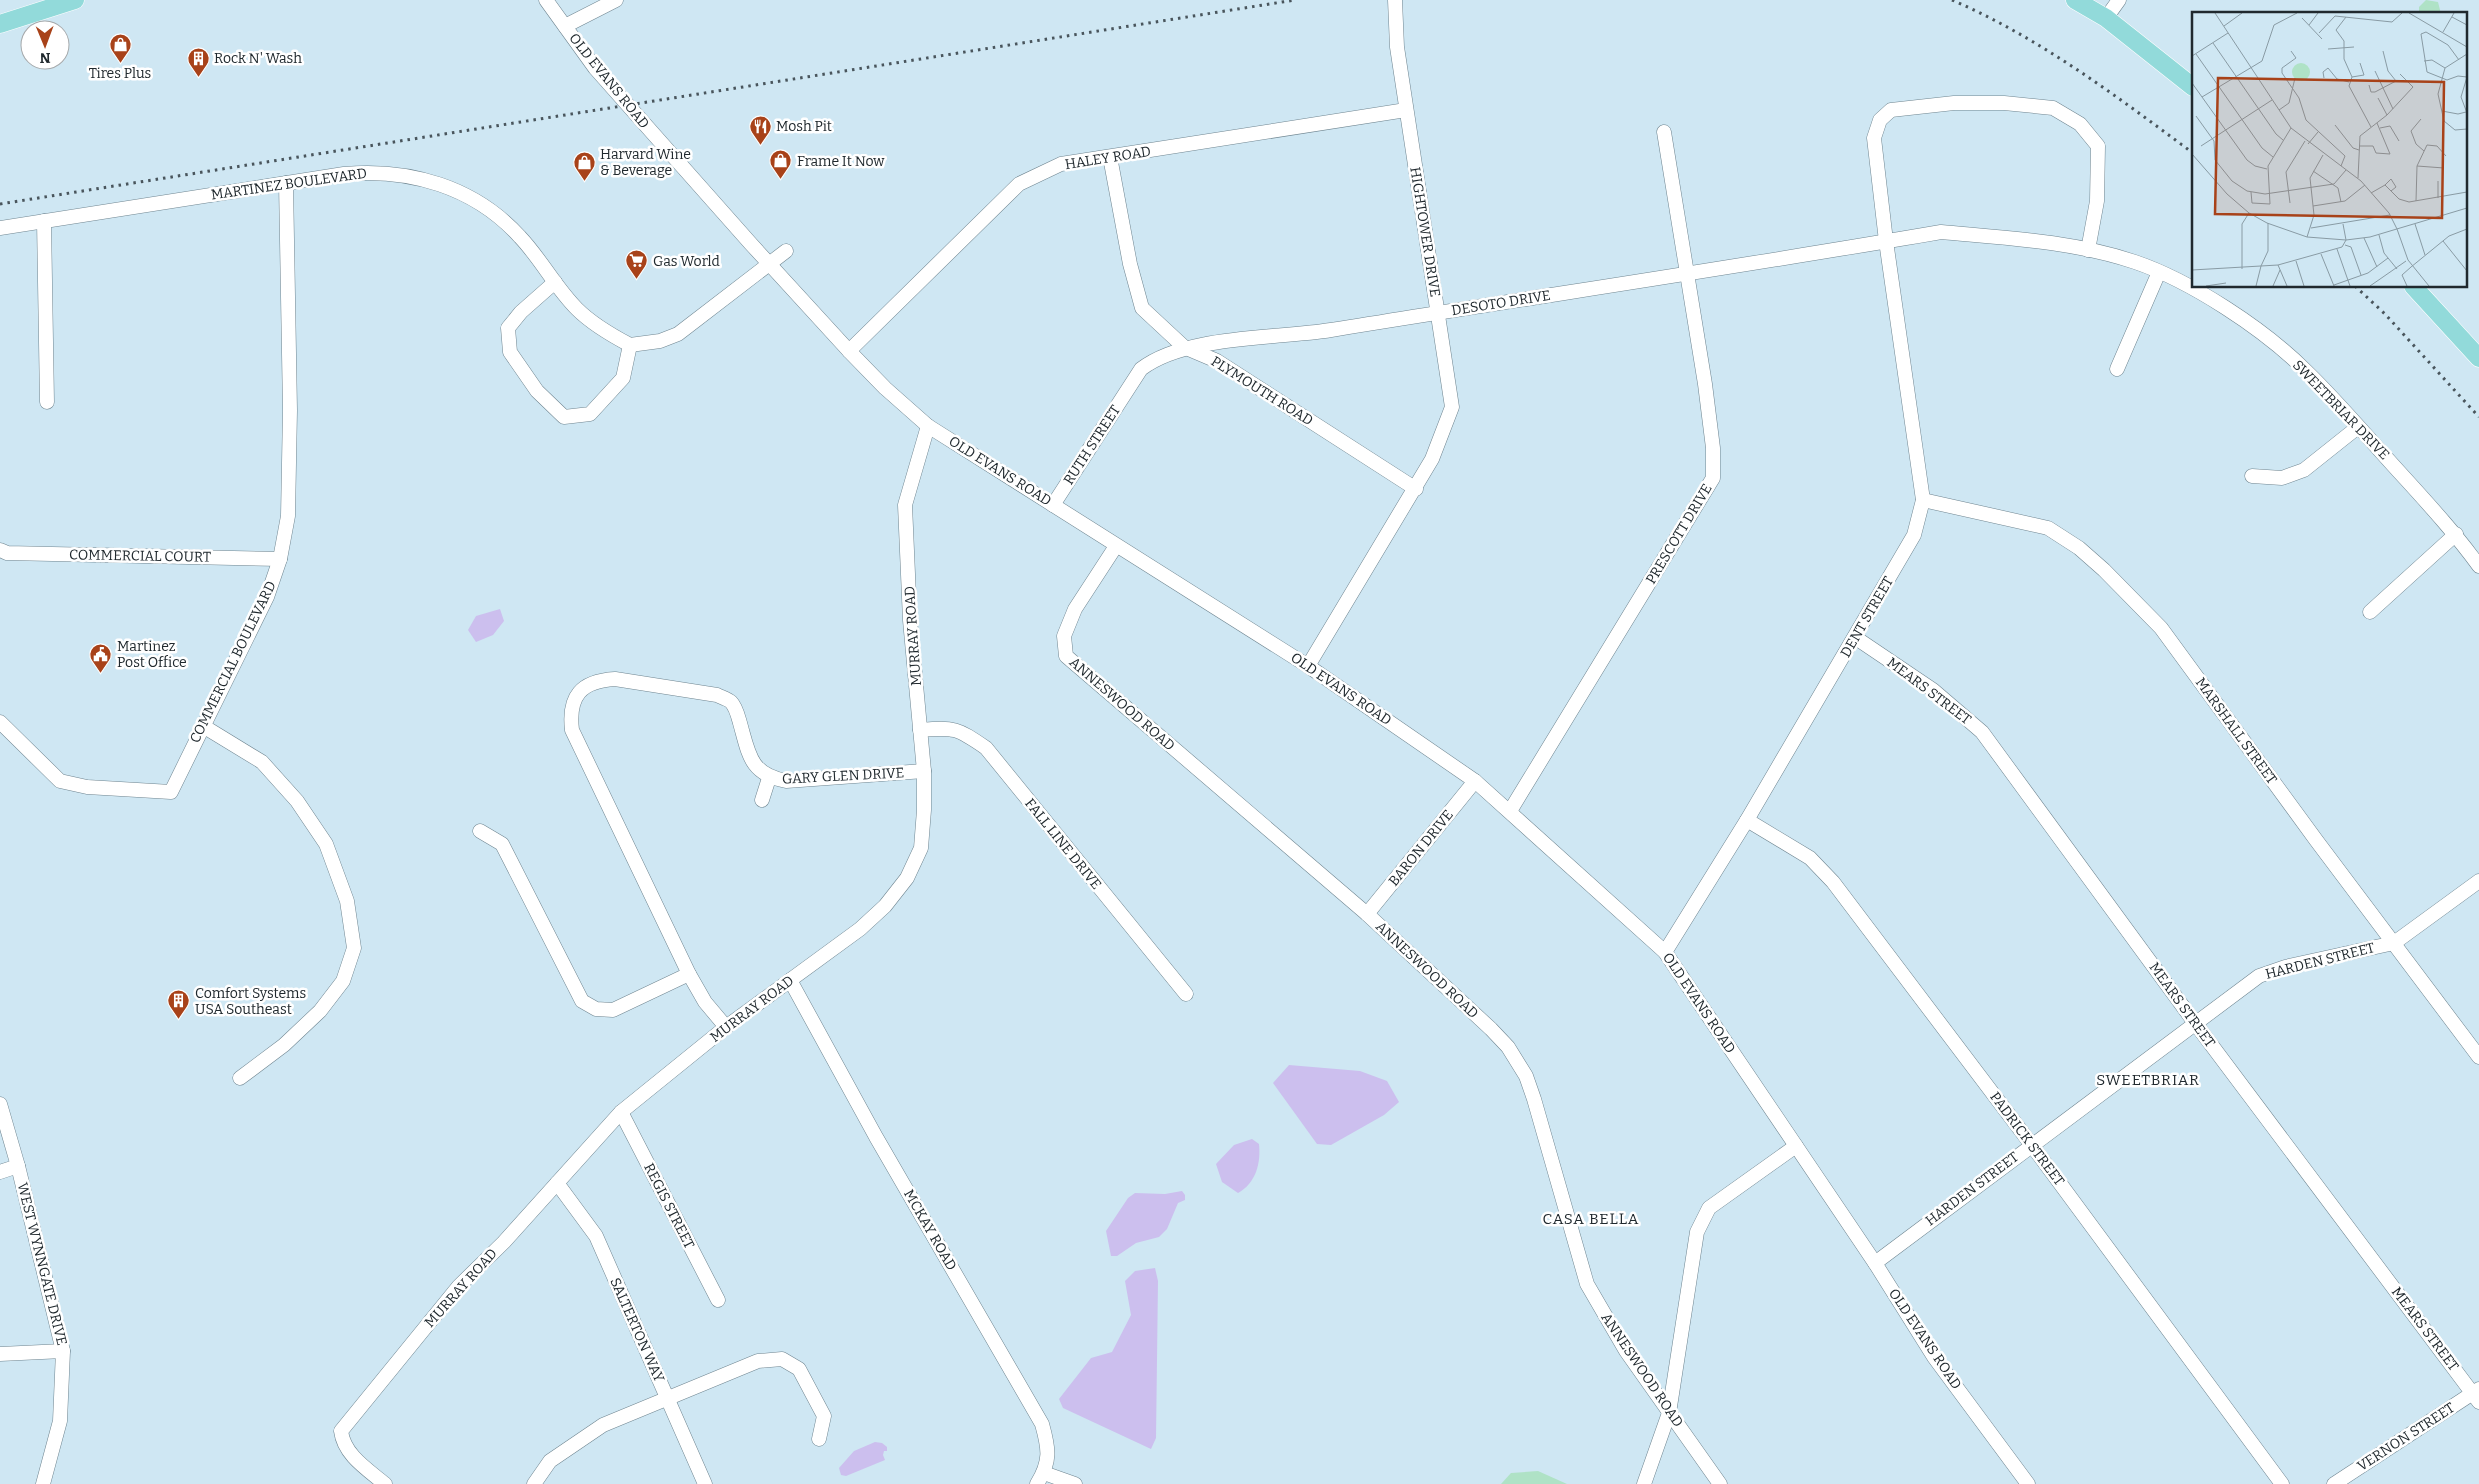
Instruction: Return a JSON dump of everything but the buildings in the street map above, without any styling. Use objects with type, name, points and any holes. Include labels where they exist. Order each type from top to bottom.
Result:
[{"type":"main road","points":[[0,24],[75,0]]},
{"type":"main road","points":[[2075,0],[2106,18],[2192,86]]},
{"type":"main road","points":[[2415,288],[2479,358]]},
{"type":"street","name":"OLD EVANS ROAD","points":[[546,0],[594,68],[770,265],[885,388],[928,426],[1308,666],[1475,781],[1665,952],[1875,1263],[1934,1357],[2028,1484]]},
{"type":"street","points":[[565,26],[616,0]]},
{"type":"street","name":"HIGHTOWER DRIVE","points":[[1308,666],[1416,489],[1432,459],[1452,407],[1397,47],[1395,0]]},
{"type":"street","points":[[2106,18],[2119,0]]},
{"type":"street","name":"DENT STREET","points":[[1665,952],[1856,638],[1914,535],[1923,500],[1886,241],[1874,138],[1880,120],[1891,110],[1910,106],[1954,103],[2004,103],[2053,108],[2080,124],[2098,146],[2097,201],[2088,250]]},
{"type":"street","name":"HALEY ROAD","points":[[849,351],[1019,184],[1061,164],[1406,110]]},
{"type":"street","name":"PRESCOTT DRIVE","points":[[1510,811],[1713,478],[1709,420],[1664,132]]},
{"type":"street","name":"PLYMOUTH ROAD","points":[[1110,157],[1130,264],[1142,308],[1184,347],[1217,361],[1416,489]]},
{"type":"street","name":"MARTINEZ BOULEVARD","points":[[0,228],[365,172],[402,173],[432,181],[475,200],[507,224],[521,237],[555,282],[589,320],[630,345]]},
{"type":"street","name":"COMMERCIAL BOULEVARD","points":[[0,722],[60,781],[87,787],[170,792],[267,597],[280,559],[288,516],[290,410],[286,183]]},
{"type":"street","points":[[44,221],[47,402]]},
{"type":"street","name":"SWEETBRIAR DRIVE","points":[[1886,241],[1941,232],[2020,238],[2088,250],[2135,262],[2204,294],[2244,320],[2305,369],[2456,534],[2479,566]]},
{"type":"street","name":"DESOTO DRIVE","points":[[1130,386],[1141,369],[1155,358],[1184,347],[1324,331],[1886,241]]},
{"type":"street","points":[[555,282],[521,312],[508,328],[510,352],[537,391],[564,417],[590,414],[623,378],[630,345],[660,341],[678,334],[786,251]]},
{"type":"street","points":[[2117,369],[2159,272]]},
{"type":"street","name":"RUTH STREET","points":[[1053,505],[1130,386]]},
{"type":"street","name":"MURRAY ROAD","points":[[385,1484],[358,1461],[343,1445],[340,1431],[459,1286],[504,1242],[621,1112],[726,1027],[860,928],[885,906],[907,878],[921,848],[924,810],[924,771],[910,620],[905,505],[928,426]]},
{"type":"street","points":[[2252,476],[2282,478],[2304,470],[2358,427]]},
{"type":"street","name":"MARSHALL STREET","points":[[1923,500],[2048,528],[2079,548],[2104,570],[2160,628],[2479,1057]]},
{"type":"street","points":[[2370,612],[2456,534]]},
{"type":"street","name":"ANNESWOOD ROAD","points":[[1116,546],[1075,609],[1064,636],[1066,656],[1367,914],[1508,1047],[1526,1076],[1534,1099],[1587,1284],[1626,1351],[1720,1484]]},
{"type":"street","name":"COMMERCIAL COURT","points":[[0,550],[7,553],[280,559]]},
{"type":"street","name":"MEARS STREET","points":[[1856,638],[1933,690],[1982,732],[2195,1023],[2477,1395]]},
{"type":"street","name":"GARY GLEN DRIVE","points":[[689,974],[572,730],[570,714],[579,692],[588,684],[600,680],[615,679],[717,695],[730,701],[738,714],[749,755],[756,768],[769,778],[786,781],[924,771]]},
{"type":"street","points":[[203,726],[262,762],[297,801],[326,844],[347,901],[354,948],[343,981],[320,1011],[284,1045],[240,1078]]},
{"type":"street","name":"FALL LINE DRIVE","points":[[920,730],[949,728],[966,734],[986,748],[1186,994]]},
{"type":"street","points":[[762,800],[769,778]]},
{"type":"street","name":"BARON DRIVE","points":[[1367,914],[1475,781]]},
{"type":"street","name":"PADRICK STREET","points":[[1747,820],[1810,858],[1833,882],[2031,1144],[2282,1484]]},
{"type":"street","points":[[480,831],[502,844],[582,1001],[596,1009],[613,1010],[689,974],[705,1002],[726,1027]]},
{"type":"street","name":"HARDEN STREET","points":[[1875,1263],[2031,1144],[2259,976],[2285,967],[2394,943],[2479,881]]},
{"type":"street","name":"MCKAY ROAD","points":[[790,980],[886,1154],[1042,1424],[1049,1450],[1041,1479]]},
{"type":"street","name":"WEST WYNNGATE DRIVE","points":[[0,1104],[18,1166],[63,1351],[60,1421],[43,1484]]},
{"type":"street","name":"REGIS STREET","points":[[621,1112],[718,1300]]},
{"type":"street","points":[[1644,1484],[1669,1413],[1697,1232],[1709,1208],[1796,1146]]},
{"type":"street","points":[[0,1172],[18,1166]]},
{"type":"street","name":"SALTERTON WAY","points":[[557,1183],[596,1236],[705,1484]]},
{"type":"street","points":[[0,1354],[63,1351]]},
{"type":"street","points":[[534,1484],[550,1461],[603,1425],[758,1361],[782,1359],[799,1369],[824,1416],[819,1439]]},
{"type":"street","name":"VERNON STREET","points":[[2334,1484],[2477,1395]]},
{"type":"street","points":[[1041,1479],[1075,1484]]},
{"type":"green space","points":[[2426,0],[2438,2],[2440,12],[2419,12],[2419,7]]},
{"type":"green space","points":[[1538,1471],[1567,1484],[1501,1484],[1511,1473]]},
{"type":"shaded area","points":[[500,609],[504,621],[493,635],[476,642],[468,630],[476,616]]},
{"type":"shaded area","points":[[1289,1065],[1360,1071],[1387,1081],[1399,1102],[1384,1115],[1331,1145],[1317,1144],[1273,1083]]},
{"type":"shaded area","points":[[1252,1139],[1259,1144],[1258,1165],[1249,1184],[1238,1193],[1222,1182],[1216,1164],[1234,1145]]},
{"type":"shaded area","points":[[1182,1191],[1185,1195],[1185,1200],[1178,1203],[1167,1229],[1159,1237],[1136,1243],[1117,1256],[1111,1256],[1106,1231],[1128,1198],[1135,1193],[1165,1194]]},
{"type":"shaded area","points":[[1155,1268],[1158,1281],[1156,1438],[1151,1449],[1063,1408],[1059,1399],[1091,1358],[1112,1352],[1131,1315],[1125,1281],[1135,1271]]},
{"type":"shaded area","points":[[875,1442],[882,1443],[887,1447],[887,1451],[884,1451],[883,1455],[885,1460],[846,1476],[841,1475],[839,1468],[854,1451]]},
{"type":"railway","points":[[0,204],[1295,0]]},
{"type":"railway","points":[[1952,0],[2016,32],[2077,69],[2192,152]]},
{"type":"railway","points":[[2357,288],[2385,314],[2479,417]]},
{"type":"place","name":"Tires Plus","points":[[120,64]]},
{"type":"place","name":"Rock N' Wash","points":[[198,77]]},
{"type":"place","name":"Mosh Pit","points":[[760,145]]},
{"type":"place","name":"Frame It Now","points":[[781,180]]},
{"type":"place","name":"Harvard Wine & Beverage","points":[[584,181]]},
{"type":"place","name":"Gas World","points":[[637,280]]},
{"type":"place","name":"Martinez Post Office","points":[[101,673]]},
{"type":"place","name":"Comfort Systems USA Southeast","points":[[179,1020]]},
{"type":"district","name":"SWEETBRIAR","points":[[2148,1080]]},
{"type":"district","name":"CASA BELLA","points":[[1591,1219]]}]
